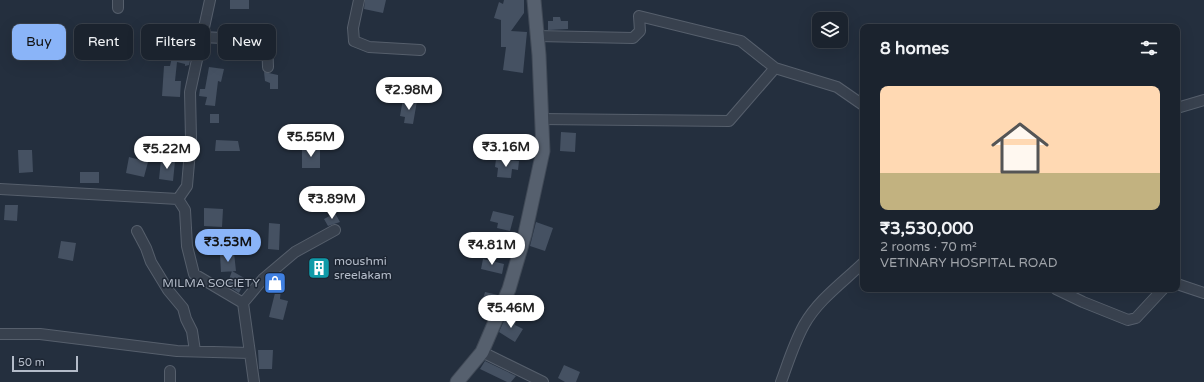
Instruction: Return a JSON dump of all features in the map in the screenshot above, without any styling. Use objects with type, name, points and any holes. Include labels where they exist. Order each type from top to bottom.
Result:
[{"type":"main road","points":[[457,382],[482,352],[509,289],[525,234],[542,151],[534,0]]},
{"type":"street","points":[[204,24],[210,0]]},
{"type":"street","points":[[359,0],[353,28],[354,41],[369,47],[420,50]]},
{"type":"street","points":[[537,36],[633,38],[640,31],[639,16],[741,41],[775,68],[837,87],[860,103]]},
{"type":"street","points":[[210,37],[267,40],[268,66]]},
{"type":"street","points":[[178,199],[187,186],[191,139],[190,92],[196,60]]},
{"type":"street","points":[[541,119],[729,121],[775,68]]},
{"type":"street","points":[[1180,107],[1204,100]]},
{"type":"street","points":[[0,189],[178,199]]},
{"type":"street","points":[[178,199],[185,210],[187,246],[194,274],[243,303]]},
{"type":"street","points":[[254,382],[243,303],[263,279],[294,252],[335,230]]},
{"type":"street","points":[[137,231],[146,248],[150,262],[168,290],[183,308],[186,319],[192,331],[195,351]]},
{"type":"street","points":[[781,382],[792,350],[804,324],[828,294],[860,266]]},
{"type":"street","points":[[1180,285],[1204,293]]},
{"type":"street","points":[[1062,292],[1128,320],[1136,318],[1160,292]]},
{"type":"street","points":[[0,334],[40,334],[177,351],[250,353]]},
{"type":"street","points":[[482,352],[543,382]]},
{"type":"street","points":[[170,371],[170,382]]},
{"type":"building","points":[[230,0],[249,0],[249,9],[230,9]]},
{"type":"building","points":[[365,0],[386,0],[383,13],[364,9]]},
{"type":"building","points":[[504,0],[524,0],[524,13],[511,31],[527,32],[523,73],[503,70],[506,47],[501,47],[501,20],[494,18],[499,2],[503,4]]},
{"type":"building","points":[[553,17],[560,17],[561,21],[568,21],[568,29],[548,30],[548,21],[553,21]]},
{"type":"building","points":[[171,60],[190,60],[189,65],[185,66],[185,64],[177,62],[175,81],[181,81],[180,97],[162,96],[164,66],[170,66]]},
{"type":"building","points":[[209,67],[224,69],[221,82],[218,81],[215,106],[205,105],[207,97],[199,96],[200,89],[205,89]]},
{"type":"building","points":[[264,72],[278,75],[278,89],[270,89],[270,83],[265,81]]},
{"type":"building","points":[[403,99],[417,101],[413,124],[404,123],[405,117],[400,116]]},
{"type":"building","points":[[210,114],[219,114],[219,123],[210,123]]},
{"type":"building","points":[[561,132],[576,133],[575,152],[560,151]]},
{"type":"building","points":[[216,140],[238,141],[240,151],[215,151]]},
{"type":"building","points":[[302,149],[320,149],[320,168],[302,168]]},
{"type":"building","points":[[18,150],[32,150],[33,172],[19,173]]},
{"type":"building","points":[[129,157],[148,162],[144,177],[126,173]]},
{"type":"building","points":[[496,159],[519,161],[518,170],[512,169],[511,178],[497,177],[498,168],[495,167]]},
{"type":"building","points":[[161,160],[175,161],[173,181],[159,179]]},
{"type":"building","points":[[80,172],[99,172],[99,183],[80,183]]},
{"type":"building","points":[[5,205],[18,205],[17,221],[4,220]]},
{"type":"building","points":[[204,208],[223,209],[222,227],[204,226]]},
{"type":"building","points":[[493,211],[514,216],[510,231],[497,228],[498,223],[490,221]]},
{"type":"building","points":[[335,213],[340,222],[328,226],[324,219]]},
{"type":"building","points":[[536,222],[553,228],[545,251],[530,246]]},
{"type":"building","points":[[269,223],[280,224],[279,250],[268,249]]},
{"type":"building","points":[[61,241],[76,243],[73,261],[58,258]]},
{"type":"building","points":[[234,253],[236,271],[221,272],[220,254]]},
{"type":"building","name":"moushmi sreelakam","points":[[313,258],[329,261],[326,278],[310,276]]},
{"type":"building","points":[[483,259],[504,264],[502,274],[481,269]]},
{"type":"building","points":[[232,271],[246,279],[239,293],[227,285]]},
{"type":"building","points":[[276,277],[282,277],[280,299],[288,301],[283,320],[269,317],[276,289],[268,288],[268,283]]},
{"type":"building","points":[[485,292],[498,295],[492,309],[481,306]]},
{"type":"building","points":[[506,316],[516,321],[515,325],[523,329],[515,342],[499,332]]},
{"type":"building","points":[[258,350],[273,350],[272,369],[259,369]]},
{"type":"building","points":[[485,361],[516,376],[511,382],[507,382],[480,369]]},
{"type":"building","points":[[564,365],[580,372],[576,382],[565,382],[558,378]]},
{"type":"place","name":"moushmi sreelakam","points":[[319,268]]},
{"type":"place","name":"MILMA SOCIETY","points":[[275,283]]}]
